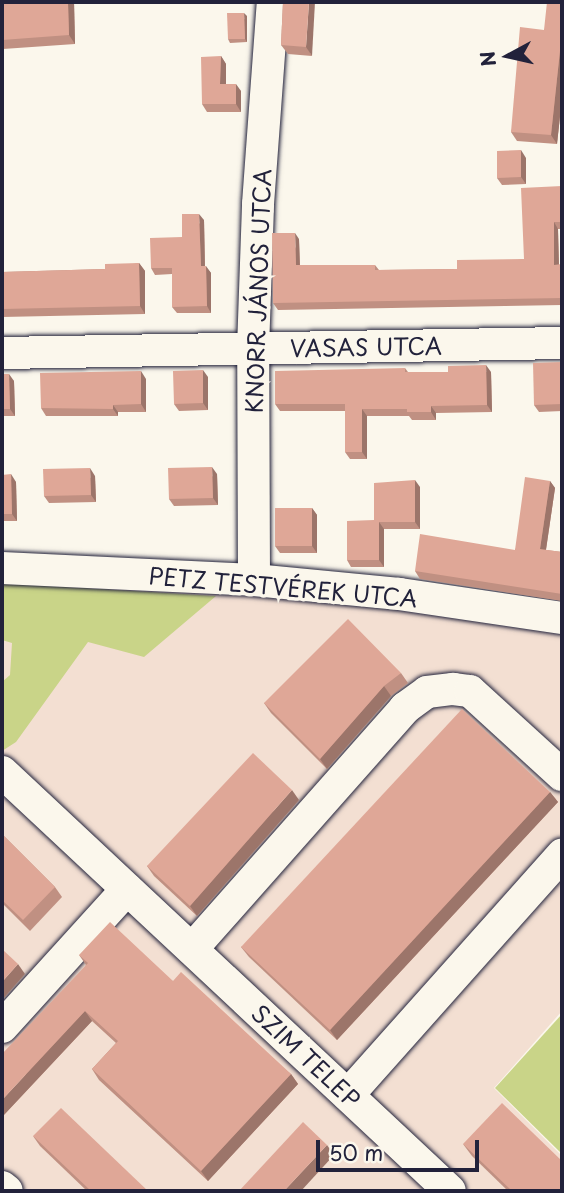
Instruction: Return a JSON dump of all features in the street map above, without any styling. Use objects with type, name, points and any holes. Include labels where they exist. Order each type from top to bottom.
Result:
[{"type":"street","name":"KNORR JÁNOS UTCA","points":[[254,580],[253,349],[258,204],[274,2]]},
{"type":"street","name":"VASAS UTCA","points":[[2,353],[562,343]]},
{"type":"street","name":"PETZ TESTVÉREK UTCA","points":[[2,568],[254,580],[399,594],[562,618]]},
{"type":"street","points":[[192,949],[405,708],[427,692],[453,689],[470,691],[562,775]]},
{"type":"street","name":"SZIM TELEP","points":[[2,772],[450,1191]]},
{"type":"street","points":[[348,1096],[562,855]]},
{"type":"street","points":[[2,1027],[127,889]]},
{"type":"street","points":[[2,1187],[6,1191]]},
{"type":"shaded area","points":[[2,569],[562,623],[562,1011],[494,1088],[562,1156],[562,1191],[2,1191]]},
{"type":"green space","points":[[2,583],[216,596],[144,657],[88,642],[16,742],[2,751],[2,682],[10,675],[12,643],[2,640]]},
{"type":"green space","points":[[562,1014],[562,1154],[495,1088]]},
{"type":"building","points":[[2,2],[68,2],[69,35],[2,40]]},
{"type":"building","points":[[283,2],[309,2],[306,47],[281,45]]},
{"type":"building","points":[[547,2],[562,2],[562,32],[551,135],[511,132],[520,27],[544,30]]},
{"type":"building","points":[[227,13],[244,13],[245,39],[228,39]]},
{"type":"building","points":[[221,56],[220,84],[236,84],[236,104],[202,104],[201,57]]},
{"type":"building","points":[[521,150],[521,177],[497,178],[497,151]]},
{"type":"building","points":[[562,186],[562,222],[554,222],[554,265],[562,264],[562,298],[273,303],[272,233],[295,233],[296,265],[375,265],[375,270],[457,269],[457,260],[524,259],[521,188]]},
{"type":"building","points":[[182,214],[199,214],[201,266],[206,266],[207,306],[172,307],[172,268],[151,268],[150,238],[182,237]]},
{"type":"building","points":[[139,263],[140,306],[2,309],[2,272],[105,269],[105,264]]},
{"type":"building","points":[[562,362],[562,404],[534,405],[533,363]]},
{"type":"building","points":[[486,365],[487,405],[431,406],[431,412],[362,409],[362,452],[345,452],[345,404],[275,404],[275,371],[405,368],[405,372],[448,372],[448,366]]},
{"type":"building","points":[[203,370],[203,403],[174,404],[173,371]]},
{"type":"building","points":[[141,371],[141,404],[113,405],[113,409],[41,408],[40,373]]},
{"type":"building","points":[[2,374],[9,374],[10,409],[2,409]]},
{"type":"building","points":[[212,467],[213,498],[169,499],[168,468]]},
{"type":"building","points":[[90,468],[91,495],[44,496],[43,469]]},
{"type":"building","points":[[11,474],[12,514],[2,514],[2,475]]},
{"type":"building","points":[[525,477],[550,481],[540,549],[562,552],[562,594],[415,571],[420,534],[515,550]]},
{"type":"building","points":[[415,480],[415,522],[379,522],[379,560],[347,560],[347,521],[374,520],[374,483]]},
{"type":"building","points":[[275,508],[312,508],[312,546],[275,546]]},
{"type":"building","points":[[348,619],[401,673],[384,686],[320,759],[264,703]]},
{"type":"building","points":[[462,709],[550,792],[330,1030],[241,947]]},
{"type":"building","points":[[253,753],[292,790],[190,906],[147,866]]},
{"type":"building","points":[[2,834],[55,887],[23,920],[2,900]]},
{"type":"building","points":[[110,922],[173,981],[181,972],[291,1074],[201,1171],[92,1069],[118,1041],[85,1011],[2,1100],[2,1054],[88,963],[79,955]]},
{"type":"building","points":[[2,949],[18,964],[2,982]]},
{"type":"building","points":[[502,1103],[562,1161],[562,1191],[512,1191],[463,1144]]},
{"type":"building","points":[[61,1108],[148,1191],[91,1191],[33,1136]]},
{"type":"building","points":[[303,1122],[327,1145],[284,1191],[239,1191]]}]
